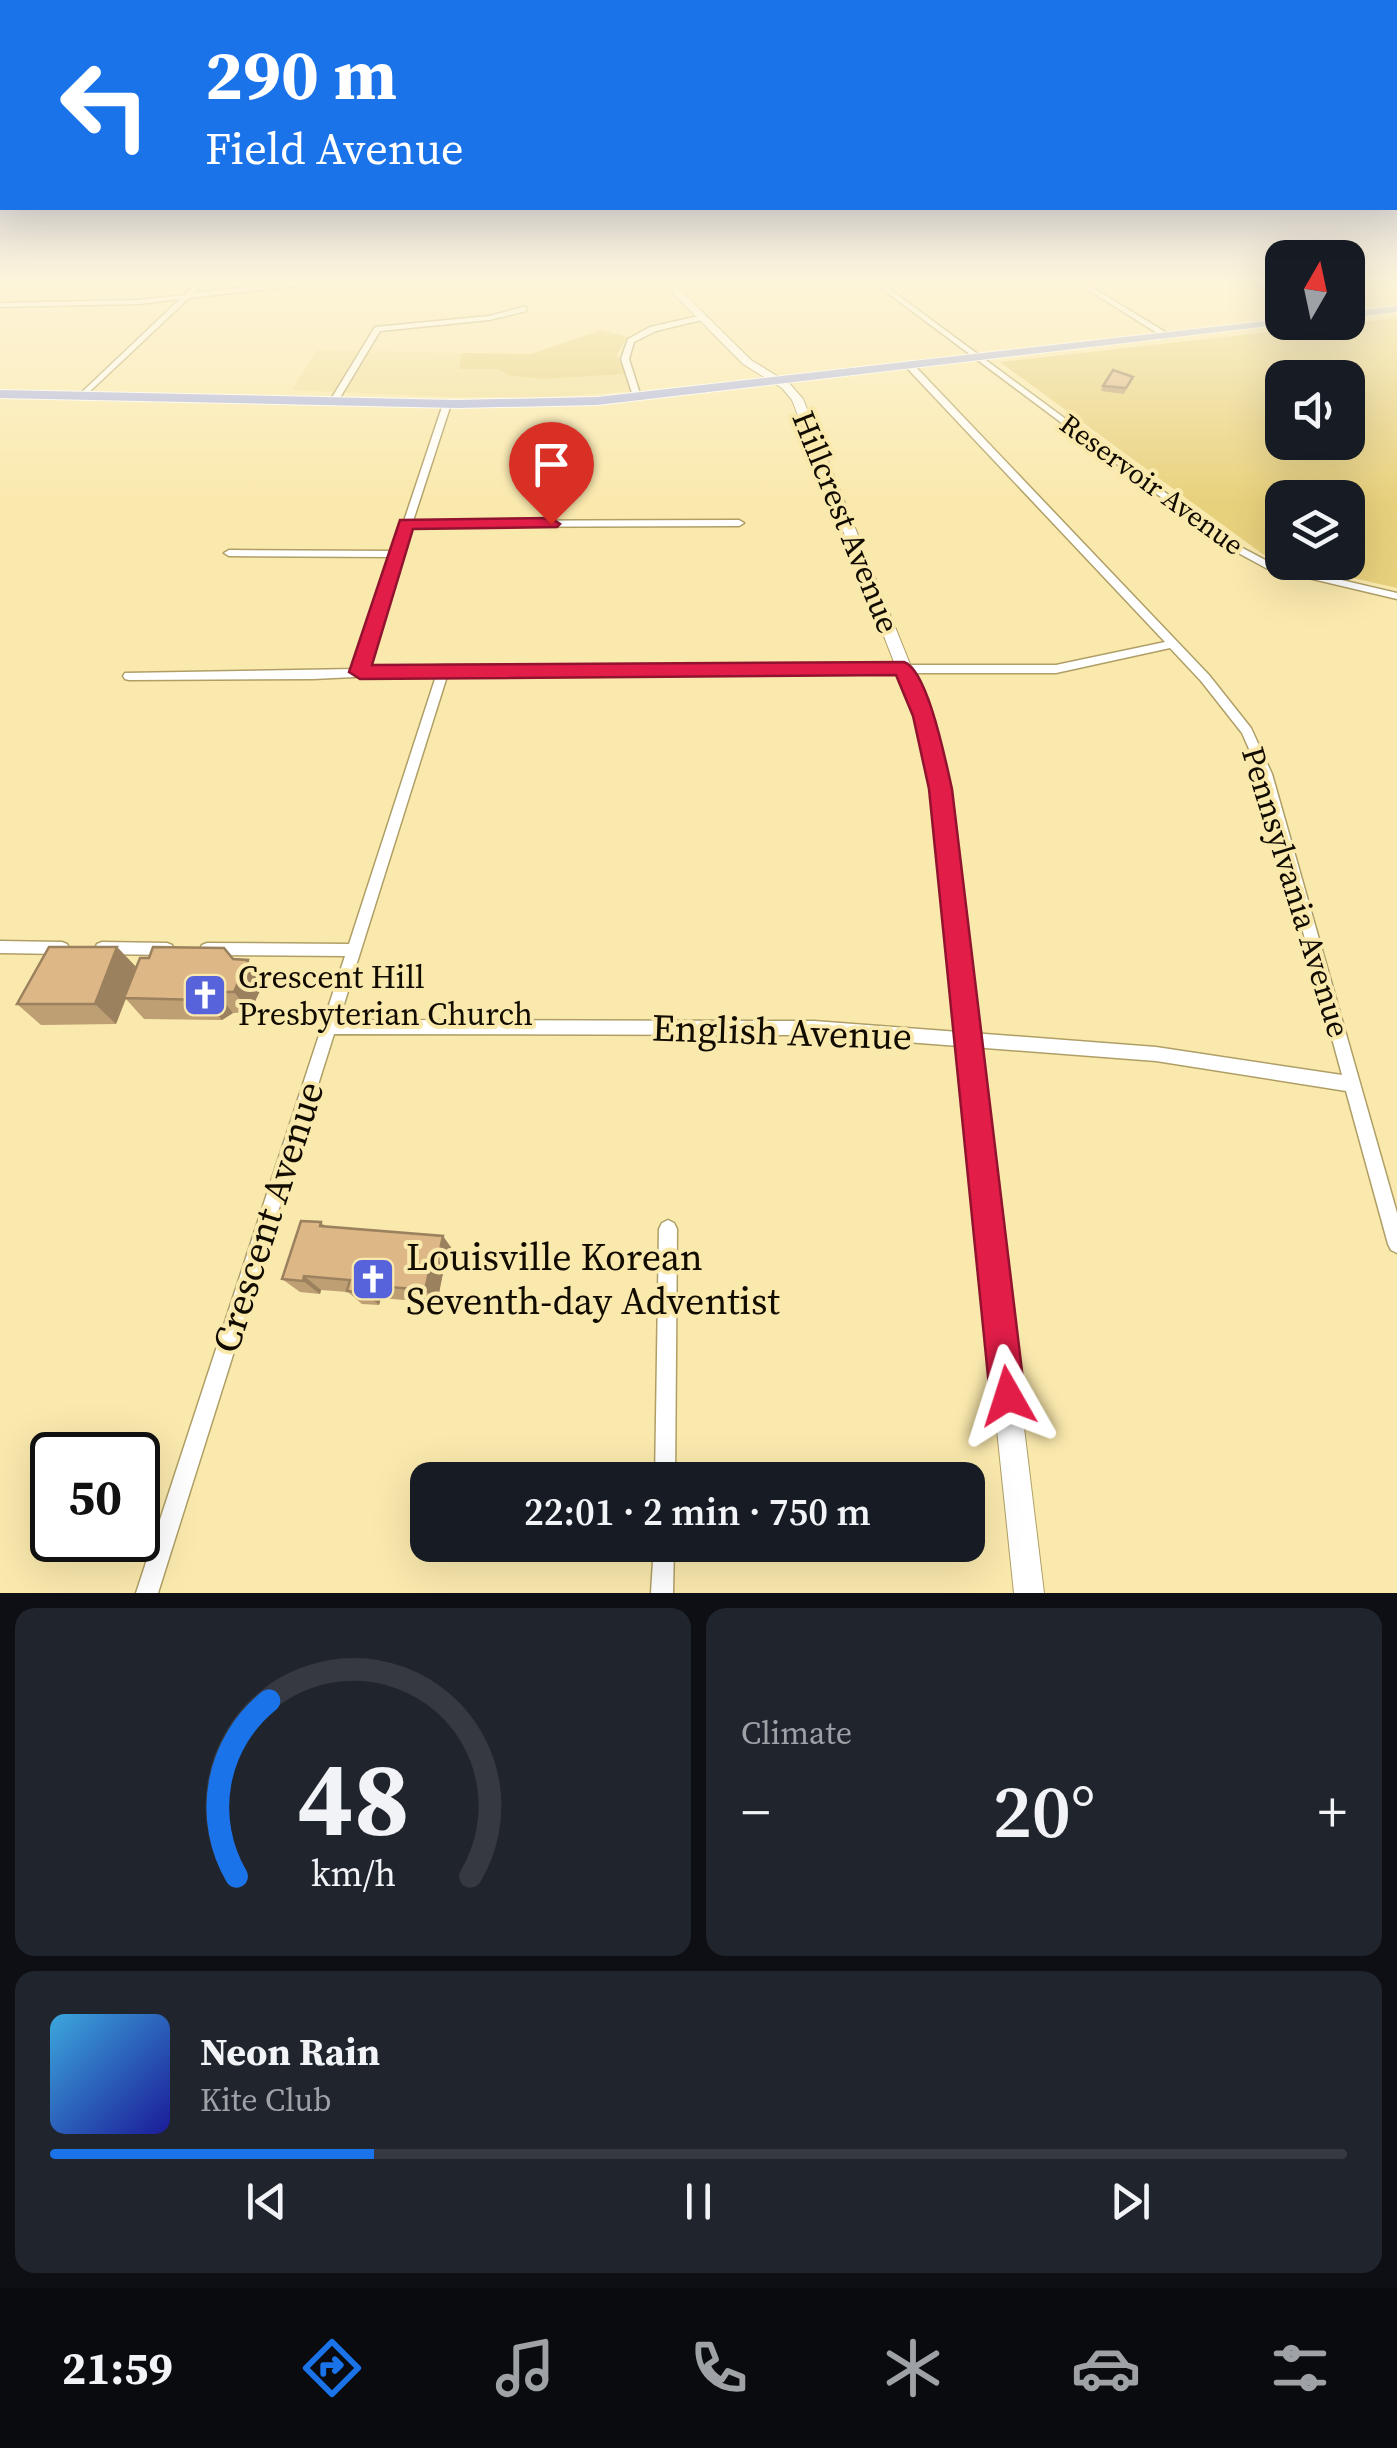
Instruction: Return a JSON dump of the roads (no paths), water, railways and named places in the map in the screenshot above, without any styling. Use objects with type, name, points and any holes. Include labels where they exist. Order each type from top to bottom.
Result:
[{"type":"main road","name":"Hillcrest Avenue","points":[[739,353],[797,399],[904,668],[935,758],[1029,1593]]},
{"type":"main road","points":[[0,394],[447,404],[638,397],[1018,353]]},
{"type":"street","points":[[86,394],[129,353]]},
{"type":"street","points":[[335,399],[363,353]]},
{"type":"street","points":[[627,353],[625,359],[638,397]]},
{"type":"street","name":"Reservoir Avenue","points":[[972,353],[1257,560],[1397,596]]},
{"type":"street","name":"Pennsylvania Avenue","points":[[909,366],[1230,706],[1260,755],[1397,1244]]},
{"type":"street","points":[[360,672],[447,404]]},
{"type":"street","points":[[406,524],[739,523]]},
{"type":"street","points":[[229,553],[396,554]]},
{"type":"street","points":[[129,676],[444,669],[1056,669],[1173,644]]},
{"type":"street","name":"Crescent Avenue","points":[[147,1593],[444,669]]},
{"type":"street","points":[[0,948],[70,948]]},
{"type":"street","points":[[89,948],[353,950]]},
{"type":"street","name":"English Avenue","points":[[328,1027],[757,1025],[1156,1054],[1352,1084]]},
{"type":"street","points":[[665,1462],[668,1229]]},
{"type":"street","points":[[662,1593],[663,1562]]},
{"type":"place","name":"Crescent Hill Presbyterian Church","points":[[205,995]]},
{"type":"place","name":"Louisville Korean Seventh-day Adventist","points":[[373,1279]]}]
